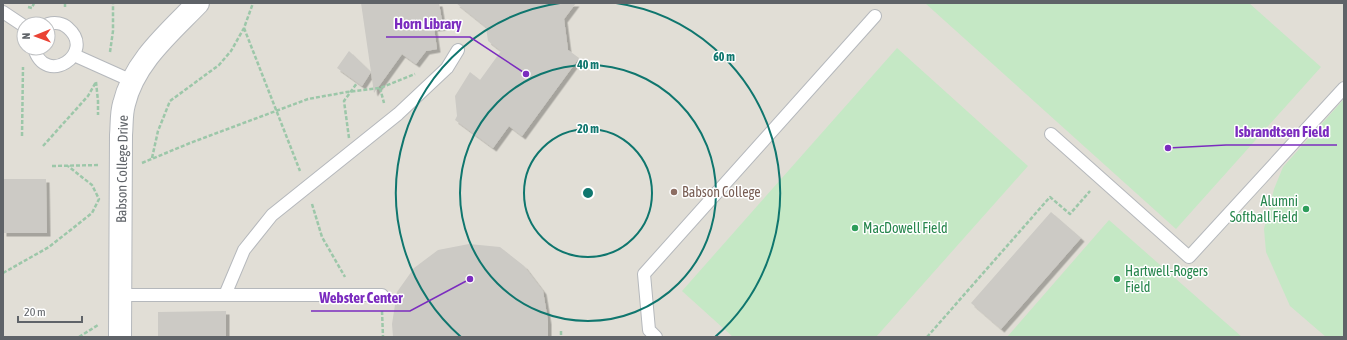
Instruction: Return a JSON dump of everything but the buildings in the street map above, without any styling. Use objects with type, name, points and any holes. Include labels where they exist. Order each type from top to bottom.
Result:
[{"type":"street","name":"Babson College Drive","points":[[120,337],[121,136],[124,105],[132,81],[141,65],[154,49],[198,3]]},
{"type":"lane","points":[[3,12],[16,21]]},
{"type":"lane","points":[[656,337],[649,330],[644,274],[875,16]]},
{"type":"lane","points":[[38,56],[39,59],[51,66],[58,66],[64,64],[74,55],[77,42],[75,36],[66,26],[56,23]]},
{"type":"lane","points":[[225,295],[244,250],[272,215],[398,114],[447,68],[458,50]]},
{"type":"lane","points":[[74,55],[132,81]]},
{"type":"lane","points":[[1051,134],[1189,257],[1344,88]]},
{"type":"lane","points":[[121,295],[382,295]]},
{"type":"path","points":[[25,6],[32,8],[34,3]]},
{"type":"path","points":[[65,3],[65,8],[71,10]]},
{"type":"path","points":[[110,3],[113,6]]},
{"type":"path","points":[[152,158],[158,131],[170,101],[219,65],[231,51],[244,28],[253,3]]},
{"type":"path","points":[[244,28],[306,187],[322,237],[344,277],[348,281]]},
{"type":"path","points":[[104,50],[116,55]]},
{"type":"path","points":[[20,62],[28,71]]},
{"type":"path","points":[[22,136],[23,67]]},
{"type":"path","points":[[52,166],[121,164],[136,166],[152,158],[308,99],[380,88],[412,74],[447,68]]},
{"type":"path","points":[[90,79],[96,82],[98,122]]},
{"type":"path","points":[[349,138],[344,101],[357,82]]},
{"type":"path","points":[[380,88],[386,107]]},
{"type":"path","points":[[99,158],[99,172]]},
{"type":"path","points":[[3,273],[48,247],[92,213],[98,199],[92,185],[68,166]]},
{"type":"path","points":[[927,337],[1050,197],[1070,214],[1101,179]]},
{"type":"path","points":[[98,193],[98,207]]},
{"type":"path","points":[[382,295],[383,337]]},
{"type":"path","points":[[97,317],[97,331]]},
{"type":"path","points":[[561,331],[561,337]]},
{"type":"shaded area","name":"Babson College","points":[[3,3],[1344,3],[1344,337],[3,337]]},
{"type":"green space","points":[[925,3],[1249,3],[1321,67],[1176,229]]},
{"type":"green space","name":"MacDowell Field","points":[[897,48],[1028,166],[876,337],[733,337],[682,291]]},
{"type":"green space","name":"Alumni Softball Field","points":[[1344,99],[1344,337],[1326,337],[1290,306],[1266,252],[1264,229],[1274,189],[1283,167]]},
{"type":"green space","name":"Hartwell-Rogers Field","points":[[1109,220],[1242,337],[1007,337]]},
{"type":"place","name":"Horn Library","points":[[526,74]]},
{"type":"place","name":"Isbrandtsen Field","points":[[1168,148]]},
{"type":"place","name":"Babson College","points":[[674,192]]},
{"type":"place","name":"Alumni Softball Field","points":[[1306,209]]},
{"type":"place","name":"MacDowell Field","points":[[855,228]]},
{"type":"place","name":"Webster Center","points":[[470,279]]},
{"type":"place","name":"Hartwell-Rogers Field","points":[[1117,279]]}]
